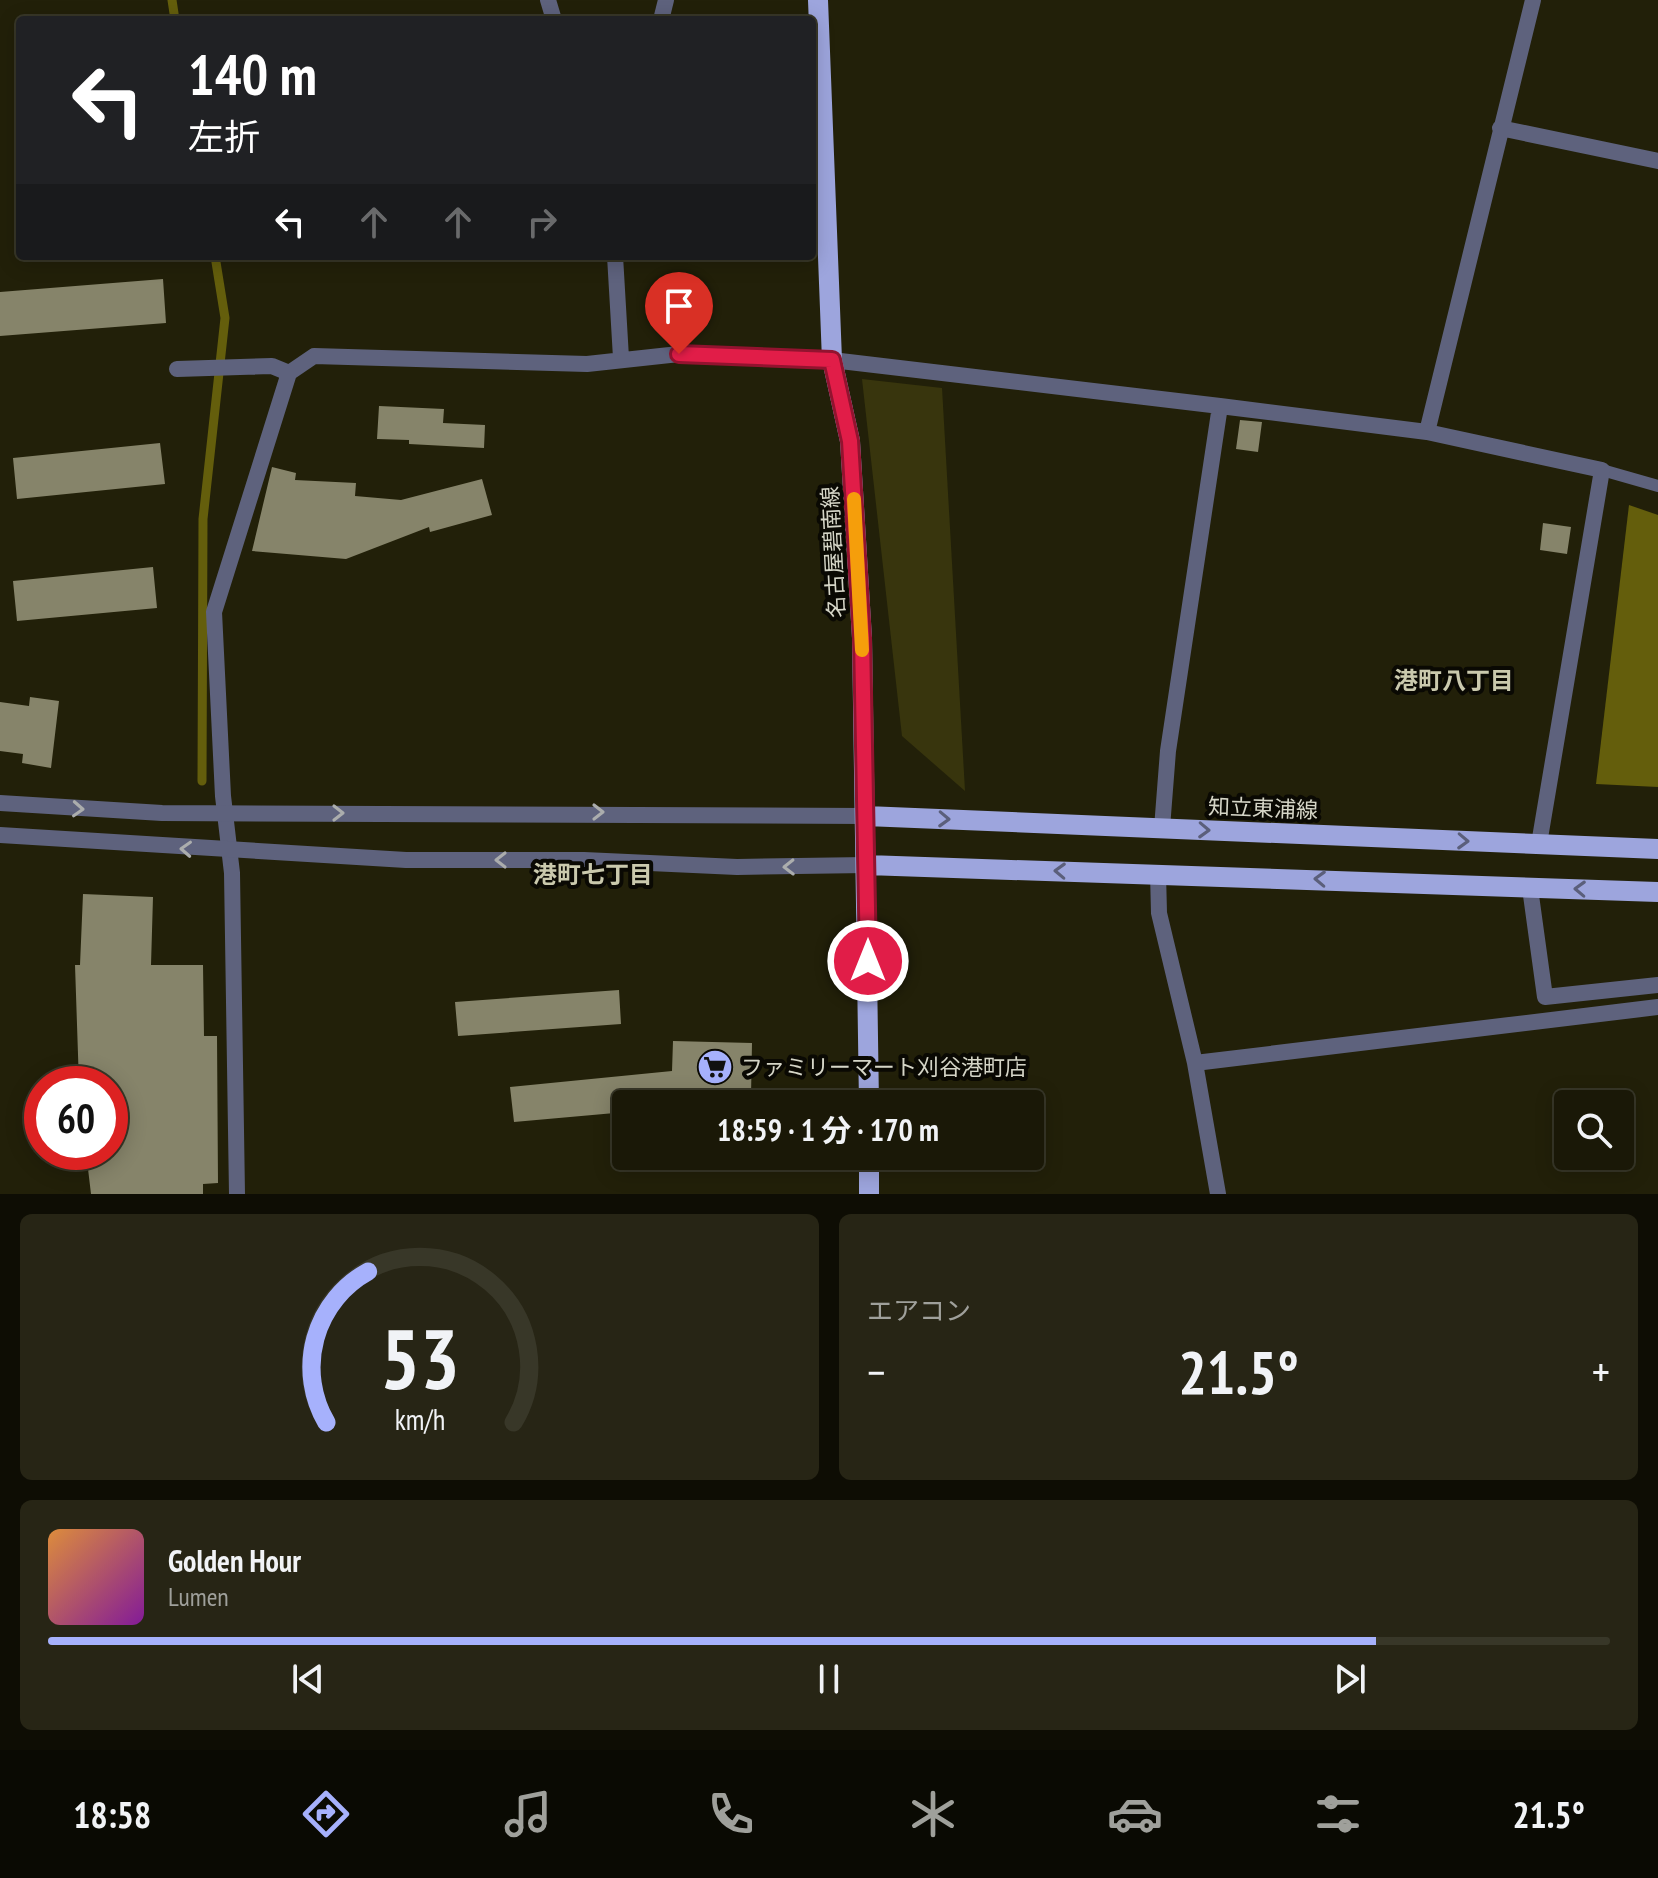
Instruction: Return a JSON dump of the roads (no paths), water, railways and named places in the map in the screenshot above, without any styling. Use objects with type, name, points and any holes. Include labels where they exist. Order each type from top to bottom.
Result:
[{"type":"main road","name":"名古屋碧南線","points":[[818,0],[832,360],[850,441],[862,638],[869,1090]]},
{"type":"main road","name":"知立東浦線","points":[[866,816],[1658,849]]},
{"type":"main road","points":[[867,865],[1658,892]]},
{"type":"main road","points":[[869,1170],[869,1194]]},
{"type":"street","points":[[1427,432],[1533,0]]},
{"type":"street","points":[[1500,128],[1658,161]]},
{"type":"street","points":[[615,260],[621,358]]},
{"type":"street","points":[[237,1194],[231,852],[225,813],[214,612],[289,373],[314,356],[587,364],[679,354],[832,360],[1427,432],[1602,470],[1539,844]]},
{"type":"street","points":[[177,369],[272,366],[289,373]]},
{"type":"street","points":[[1162,828],[1168,751],[1220,406]]},
{"type":"street","points":[[0,803],[147,812],[866,816]]},
{"type":"street","points":[[0,835],[231,852],[406,860],[584,860],[737,867],[867,865]]},
{"type":"street","points":[[1158,873],[1159,913],[1195,1063],[1218,1194]]},
{"type":"street","points":[[1530,888],[1545,997],[1658,985]]},
{"type":"street","points":[[1195,1063],[1658,1007]]},
{"type":"lane","points":[[1602,470],[1658,486]]},
{"type":"waterway","points":[[172,0],[174,16]]},
{"type":"waterway","points":[[202,781],[203,519],[225,318],[216,260]]},
{"type":"place","name":"ファミリーマート刈谷港町店","points":[[715,1067]]},
{"type":"district","name":"港町八丁目","points":[[1454,680]]},
{"type":"district","name":"港町七丁目","points":[[593,874]]}]
